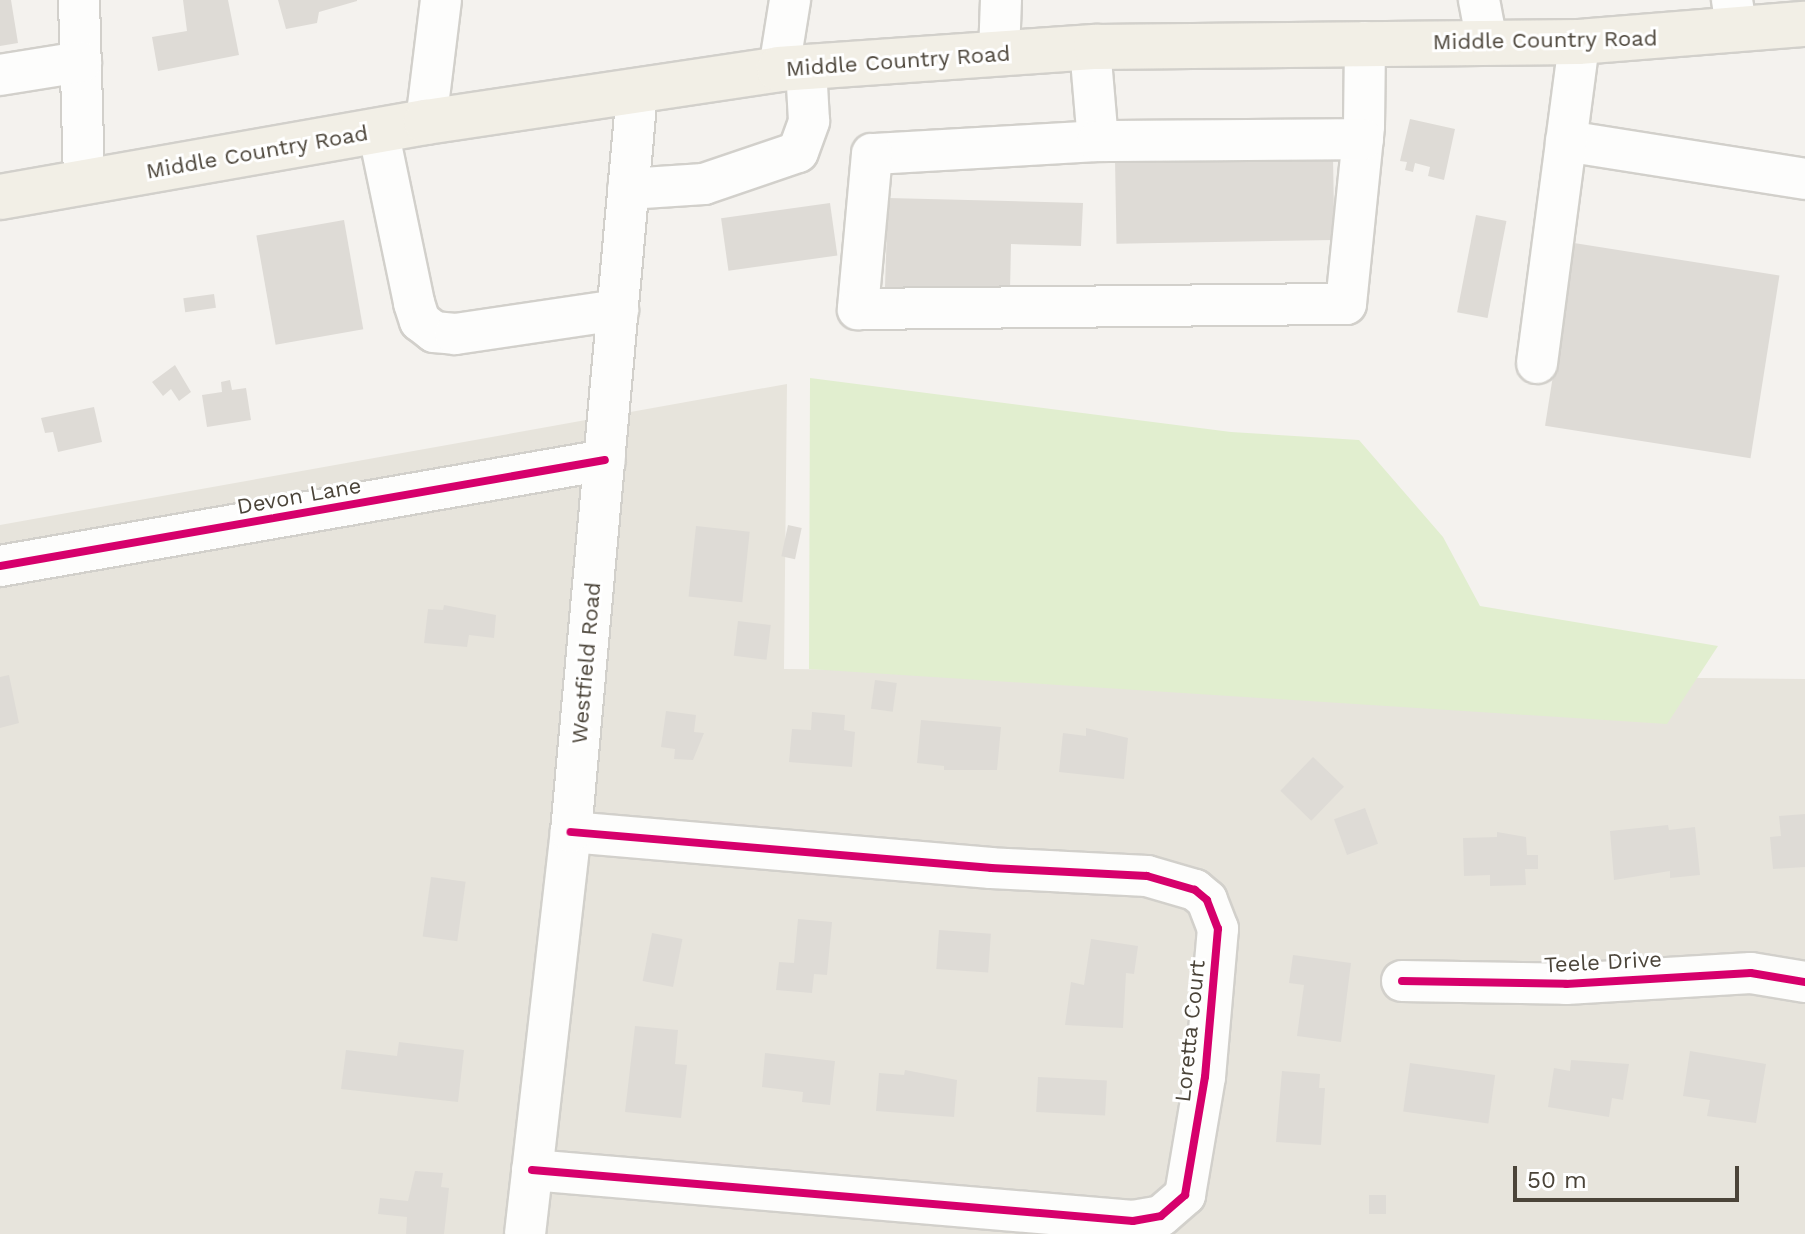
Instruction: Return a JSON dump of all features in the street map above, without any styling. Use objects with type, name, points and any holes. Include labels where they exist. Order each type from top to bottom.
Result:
[{"type":"main road","name":"Middle Country Road","points":[[0,197],[426,122],[792,68],[1090,48],[1365,42],[1483,21],[1579,42],[1735,16],[1805,24]]},
{"type":"street","points":[[79,0],[84,183]]},
{"type":"street","points":[[426,122],[441,0]]},
{"type":"street","points":[[628,189],[704,184],[798,152],[809,121],[792,68],[790,0]]},
{"type":"street","points":[[999,54],[1001,0]]},
{"type":"street","points":[[1363,139],[1098,141],[872,154],[858,309],[1346,304],[1363,139],[1365,42]]},
{"type":"street","points":[[1537,363],[1579,42]]},
{"type":"street","points":[[1090,48],[1098,141]]},
{"type":"street","points":[[0,75],[81,62]]},
{"type":"street","name":"Westfield Road","points":[[525,1234],[571,832],[637,92]]},
{"type":"street","points":[[378,130],[414,303],[420,321],[434,332],[455,334],[618,310]]},
{"type":"street","points":[[1566,141],[1805,179]]},
{"type":"street","name":"Devon Lane","points":[[0,566],[605,460]]},
{"type":"street","name":"Loretta Court","points":[[532,1170],[1133,1221],[1161,1216],[1185,1195],[1205,1077],[1218,929],[1207,900],[1195,890],[1147,876],[991,868],[571,832]]},
{"type":"street","name":"Teele Drive","points":[[1402,981],[1566,984],[1751,973],[1805,982]]},
{"type":"shaded area","points":[[787,384],[784,669],[1805,679],[1805,1234],[0,1234],[0,525]]},
{"type":"green space","points":[[810,378],[1231,432],[1359,440],[1443,537],[1480,606],[1718,646],[1667,724],[809,669]]},
{"type":"building","points":[[0,0],[11,0],[18,43],[0,46]]},
{"type":"building","points":[[183,0],[228,0],[239,55],[158,71],[152,37],[187,31]]},
{"type":"building","points":[[278,0],[357,1],[319,12],[317,23],[286,29]]},
{"type":"building","points":[[1410,119],[1455,129],[1444,180],[1428,176],[1430,167],[1415,163],[1413,172],[1405,170],[1407,162],[1400,161]]},
{"type":"building","points":[[1333,157],[1334,240],[1116,244],[1115,161]]},
{"type":"building","points":[[888,198],[1083,203],[1081,246],[1011,244],[1010,290],[885,287]]},
{"type":"building","points":[[830,203],[837,255],[728,271],[721,218]]},
{"type":"building","points":[[1476,215],[1506,221],[1488,318],[1457,312]]},
{"type":"building","points":[[344,220],[363,329],[276,345],[256,235]]},
{"type":"building","points":[[1574,243],[1779,276],[1750,458],[1545,426]]},
{"type":"building","points":[[214,294],[216,308],[185,312],[183,298]]},
{"type":"building","points":[[175,365],[191,392],[179,401],[171,389],[163,396],[152,382]]},
{"type":"building","points":[[230,380],[232,390],[246,388],[251,420],[207,427],[202,395],[222,392],[221,382]]},
{"type":"building","points":[[94,407],[102,442],[58,452],[53,432],[45,433],[41,418]]},
{"type":"building","points":[[788,525],[802,528],[795,559],[781,556]]},
{"type":"building","points":[[696,526],[750,532],[742,602],[689,597]]},
{"type":"building","points":[[444,605],[496,615],[494,638],[469,635],[467,647],[424,643],[428,609],[443,610]]},
{"type":"building","points":[[738,621],[771,625],[766,660],[734,656]]},
{"type":"building","points":[[9,675],[19,723],[0,728],[0,677]]},
{"type":"building","points":[[875,680],[897,683],[893,712],[871,709]]},
{"type":"building","points":[[666,711],[696,715],[694,732],[704,733],[693,760],[674,759],[675,749],[661,747]]},
{"type":"building","points":[[812,712],[845,715],[844,730],[855,732],[852,767],[789,762],[792,729],[811,730]]},
{"type":"building","points":[[921,720],[1001,727],[997,770],[944,770],[944,766],[917,763]]},
{"type":"building","points":[[1086,728],[1128,738],[1124,779],[1059,772],[1063,733],[1086,736]]},
{"type":"building","points":[[1313,757],[1344,787],[1311,821],[1280,791]]},
{"type":"building","points":[[1365,808],[1378,844],[1347,855],[1334,819]]},
{"type":"building","points":[[1805,814],[1805,867],[1773,869],[1770,837],[1781,836],[1779,816]]},
{"type":"building","points":[[1668,825],[1669,830],[1695,827],[1700,875],[1670,878],[1670,871],[1614,880],[1610,831]]},
{"type":"building","points":[[1497,832],[1526,837],[1527,855],[1538,855],[1538,869],[1525,869],[1526,885],[1490,886],[1490,875],[1464,876],[1463,838],[1497,837]]},
{"type":"building","points":[[431,877],[466,882],[457,941],[423,936]]},
{"type":"building","points":[[798,919],[832,922],[827,975],[814,974],[812,993],[776,990],[779,962],[794,963]]},
{"type":"building","points":[[939,930],[991,934],[988,973],[936,969]]},
{"type":"building","points":[[652,933],[682,939],[673,987],[643,981]]},
{"type":"building","points":[[1091,939],[1138,946],[1134,974],[1126,973],[1123,1028],[1065,1025],[1071,982],[1084,985]]},
{"type":"building","points":[[1293,955],[1351,963],[1341,1042],[1297,1036],[1304,985],[1289,983]]},
{"type":"building","points":[[635,1026],[678,1030],[675,1064],[687,1065],[681,1118],[625,1112]]},
{"type":"building","points":[[399,1042],[464,1050],[458,1102],[341,1089],[346,1050],[397,1056]]},
{"type":"building","points":[[1690,1051],[1766,1064],[1756,1123],[1707,1116],[1710,1100],[1683,1096]]},
{"type":"building","points":[[765,1053],[835,1061],[830,1105],[802,1102],[803,1092],[762,1087]]},
{"type":"building","points":[[1571,1060],[1629,1064],[1623,1100],[1612,1098],[1609,1117],[1548,1107],[1554,1068],[1570,1071]]},
{"type":"building","points":[[1410,1063],[1495,1075],[1488,1123],[1403,1112]]},
{"type":"building","points":[[905,1070],[957,1080],[954,1117],[876,1111],[879,1073],[904,1075]]},
{"type":"building","points":[[1282,1071],[1320,1074],[1319,1088],[1325,1088],[1321,1145],[1276,1142]]},
{"type":"building","points":[[1038,1077],[1107,1081],[1105,1116],[1036,1112]]},
{"type":"building","points":[[415,1171],[443,1173],[441,1187],[449,1188],[444,1234],[406,1234],[407,1217],[378,1214],[380,1198],[408,1201]]},
{"type":"building","points":[[1369,1195],[1386,1195],[1386,1214],[1369,1214]]},
{"type":"cycle path","points":[[0,566],[605,460]]},
{"type":"cycle path","points":[[532,1170],[1133,1221],[1161,1216],[1185,1195],[1205,1077],[1218,929],[1207,900],[1195,890],[1147,876],[991,868],[571,832]]},
{"type":"cycle path","points":[[1402,981],[1566,984],[1751,973],[1805,982]]}]
